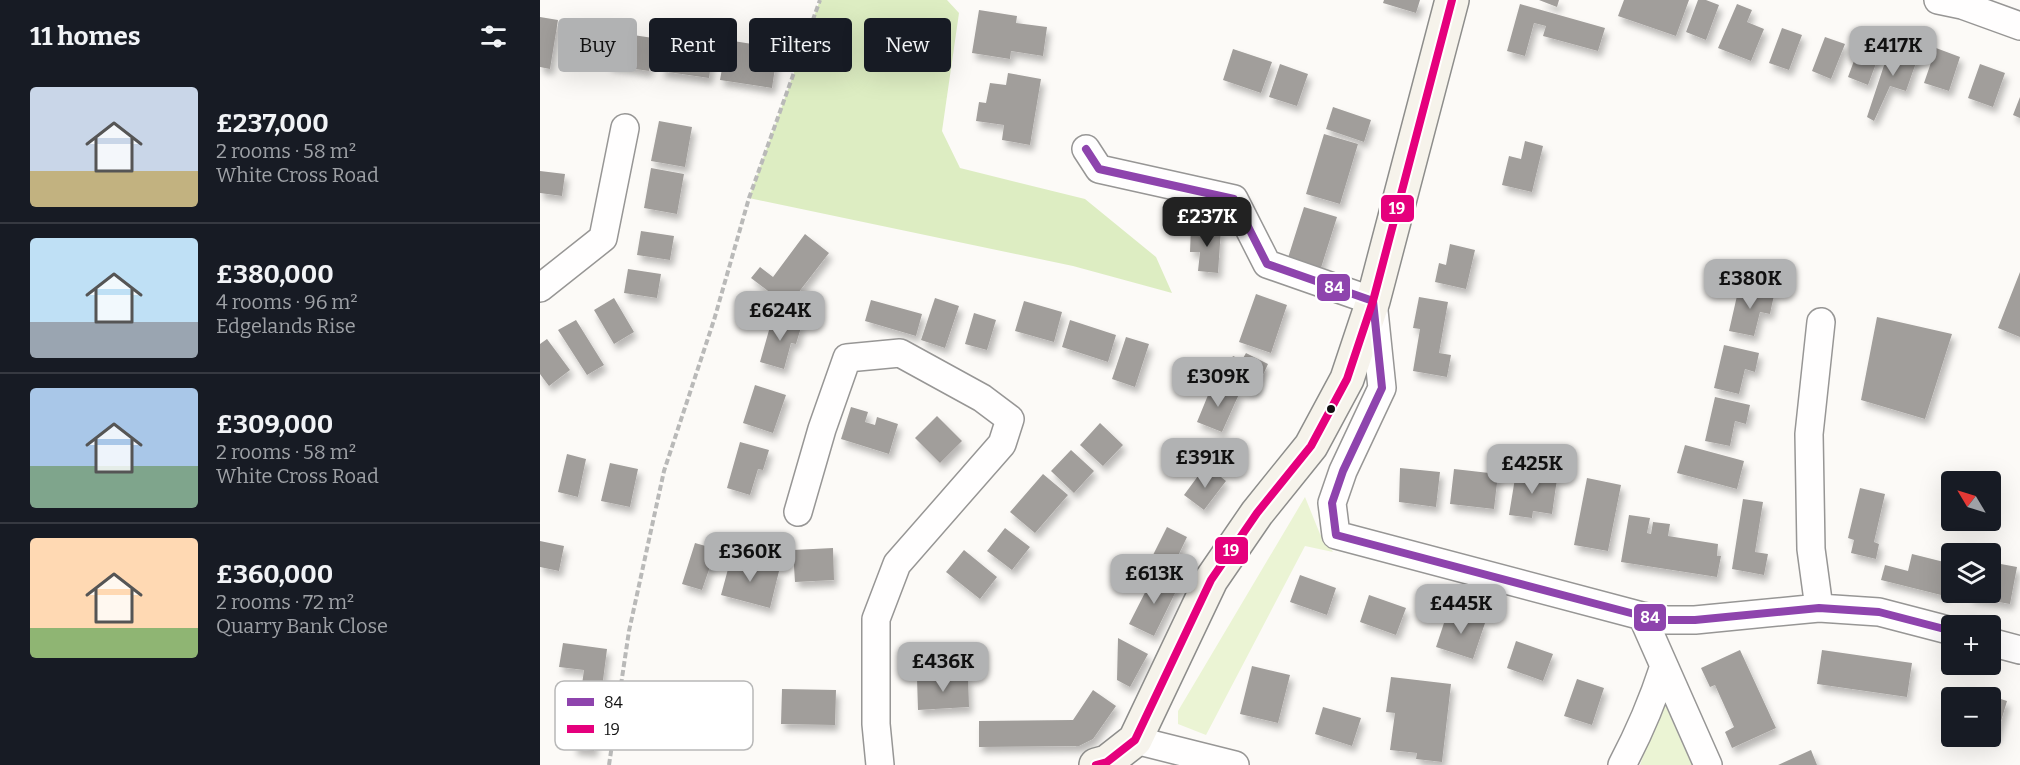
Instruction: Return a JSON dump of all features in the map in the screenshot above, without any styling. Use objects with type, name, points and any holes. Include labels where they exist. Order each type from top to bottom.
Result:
[{"type":"street","points":[[1096,765],[1107,762],[1135,740],[1211,580],[1257,513],[1311,446],[1347,379],[1372,301],[1452,0]]},
{"type":"street","points":[[1955,2],[2020,26]]},
{"type":"street","points":[[540,288],[603,238],[625,128]]},
{"type":"street","points":[[1086,149],[1099,169],[1234,199],[1267,264],[1372,301]]},
{"type":"street","points":[[1372,301],[1382,388],[1332,503],[1336,535],[1642,616],[1665,620],[1695,620],[1819,608],[1879,612],[1941,628]]},
{"type":"street","points":[[1819,608],[1811,549],[1809,434],[1821,322]]},
{"type":"street","points":[[798,512],[822,429],[847,358],[900,353],[982,398],[1010,419],[1002,444],[897,564],[876,619],[876,724],[879,765]]},
{"type":"street","points":[[1642,616],[1707,765]]},
{"type":"street","points":[[2001,645],[2020,650]]},
{"type":"street","points":[[1622,765],[1654,698],[1664,666]]},
{"type":"street","points":[[1135,740],[1235,765]]},
{"type":"path","points":[[621,681],[628,631],[664,471],[714,320],[749,198],[820,0]]},
{"type":"path","points":[[609,765],[611,750]]},
{"type":"green space","points":[[820,0],[947,0],[959,13],[951,69],[951,18],[864,18],[864,72],[950,72],[942,131],[960,168],[1085,199],[1156,257],[1172,293],[1073,266],[749,198],[794,72],[852,72],[852,18],[814,18]]},
{"type":"green space","points":[[1305,497],[1320,534],[1333,552],[1305,546],[1206,735],[1178,724],[1178,711]]},
{"type":"green space","points":[[1663,700],[1692,765],[1640,765]]},
{"type":"building","points":[[1384,0],[1420,0],[1416,13],[1383,3]]},
{"type":"building","points":[[1539,0],[1559,0],[1557,7]]},
{"type":"building","points":[[1624,0],[1689,0],[1676,36],[1618,16]]},
{"type":"building","points":[[1698,0],[1706,0],[1719,5],[1706,40],[1686,32]]},
{"type":"building","points":[[1520,4],[1605,28],[1598,51],[1543,36],[1546,26],[1534,23],[1525,56],[1507,51]]},
{"type":"building","points":[[1737,4],[1752,10],[1747,22],[1764,29],[1751,61],[1718,48]]},
{"type":"building","points":[[979,10],[1017,16],[1016,23],[1047,27],[1043,56],[1011,51],[1010,59],[972,53]]},
{"type":"building","points":[[540,17],[558,20],[550,69],[540,67]]},
{"type":"building","points":[[1782,28],[1802,35],[1789,70],[1769,63]]},
{"type":"building","points":[[637,36],[649,37],[649,71],[637,69]]},
{"type":"building","points":[[1825,37],[1845,44],[1831,79],[1812,71]]},
{"type":"building","points":[[737,42],[749,43],[749,72],[774,72],[772,88],[720,80],[721,72],[737,72]]},
{"type":"building","points":[[1861,42],[1881,50],[1868,85],[1848,77]]},
{"type":"building","points":[[1890,47],[1918,57],[1906,91],[1890,86],[1874,121],[1867,117]]},
{"type":"building","points":[[1936,48],[1960,57],[1949,91],[1924,83]]},
{"type":"building","points":[[1233,49],[1272,62],[1261,93],[1223,80]]},
{"type":"building","points":[[1280,64],[1308,74],[1297,106],[1269,97]]},
{"type":"building","points":[[1980,64],[2005,73],[1993,107],[1968,98]]},
{"type":"building","points":[[668,72],[710,72],[709,78]]},
{"type":"building","points":[[1008,73],[1041,79],[1030,145],[1002,140],[1004,125],[976,121],[979,102],[986,103],[990,83],[1006,85]]},
{"type":"building","points":[[2020,97],[2020,118],[2013,115]]},
{"type":"building","points":[[1333,107],[1371,120],[1364,142],[1326,129]]},
{"type":"building","points":[[659,121],[692,127],[685,167],[651,161]]},
{"type":"building","points":[[1324,134],[1358,144],[1340,204],[1306,194]]},
{"type":"building","points":[[1525,141],[1543,146],[1532,192],[1502,185],[1509,156],[1521,159]]},
{"type":"building","points":[[651,168],[684,174],[677,214],[644,208]]},
{"type":"building","points":[[540,171],[565,174],[562,196],[540,193]]},
{"type":"building","points":[[1304,207],[1337,217],[1320,271],[1287,261]]},
{"type":"building","points":[[1191,227],[1221,229],[1218,273],[1198,271],[1200,252],[1190,252]]},
{"type":"building","points":[[641,231],[674,236],[670,260],[637,255]]},
{"type":"building","points":[[805,234],[829,253],[788,306],[751,278],[760,267],[773,277]]},
{"type":"building","points":[[1450,244],[1475,250],[1466,289],[1435,282],[1439,263],[1446,265]]},
{"type":"building","points":[[628,269],[661,274],[657,298],[624,293]]},
{"type":"building","points":[[2020,272],[2020,337],[1998,328]]},
{"type":"building","points":[[1739,287],[1774,295],[1770,314],[1760,312],[1754,336],[1729,331]]},
{"type":"building","points":[[1256,294],[1287,305],[1271,353],[1239,342]]},
{"type":"building","points":[[1419,297],[1448,302],[1439,353],[1451,355],[1447,377],[1413,371],[1420,329],[1413,328]]},
{"type":"building","points":[[614,298],[634,332],[614,344],[594,310]]},
{"type":"building","points":[[935,298],[959,306],[945,348],[921,340]]},
{"type":"building","points":[[871,300],[922,314],[916,336],[865,321]]},
{"type":"building","points":[[1024,301],[1062,312],[1054,342],[1015,331]]},
{"type":"building","points":[[974,313],[996,320],[987,350],[965,344]]},
{"type":"building","points":[[773,316],[802,324],[796,344],[791,343],[784,369],[760,362]]},
{"type":"building","points":[[1877,317],[1952,334],[1925,419],[1861,400]]},
{"type":"building","points":[[576,320],[604,365],[587,375],[558,330]]},
{"type":"building","points":[[1070,320],[1116,335],[1108,362],[1062,347]]},
{"type":"building","points":[[1126,337],[1149,344],[1135,387],[1112,379]]},
{"type":"building","points":[[547,339],[570,370],[549,386],[540,374],[540,344]]},
{"type":"building","points":[[1724,345],[1759,353],[1755,372],[1745,369],[1739,394],[1714,388]]},
{"type":"building","points":[[1246,353],[1268,364],[1255,392],[1223,376],[1233,356],[1242,360]]},
{"type":"building","points":[[1213,383],[1239,394],[1222,432],[1197,422]]},
{"type":"building","points":[[755,385],[786,395],[773,433],[743,423]]},
{"type":"building","points":[[1715,397],[1750,405],[1746,424],[1735,421],[1730,446],[1705,441]]},
{"type":"building","points":[[851,407],[868,412],[865,422],[875,425],[877,417],[898,424],[889,454],[841,439]]},
{"type":"building","points":[[937,416],[962,441],[940,463],[915,438]]},
{"type":"building","points":[[1100,423],[1123,445],[1103,466],[1080,445]]},
{"type":"building","points":[[740,442],[769,450],[763,470],[758,469],[750,495],[727,488]]},
{"type":"building","points":[[1685,445],[1744,461],[1737,489],[1677,473]]},
{"type":"building","points":[[1071,450],[1094,471],[1074,493],[1051,471]]},
{"type":"building","points":[[567,454],[586,459],[578,497],[558,492]]},
{"type":"building","points":[[610,463],[638,469],[630,507],[601,501]]},
{"type":"building","points":[[1400,468],[1440,472],[1436,507],[1399,502]]},
{"type":"building","points":[[1211,469],[1226,481],[1204,510],[1184,495],[1198,476],[1203,479]]},
{"type":"building","points":[[1454,469],[1498,474],[1494,509],[1450,504]]},
{"type":"building","points":[[1516,472],[1557,479],[1552,514],[1533,511],[1532,518],[1509,515]]},
{"type":"building","points":[[1043,474],[1068,495],[1035,533],[1010,512]]},
{"type":"building","points":[[1587,478],[1621,485],[1608,551],[1574,545]]},
{"type":"building","points":[[1860,488],[1885,494],[1874,542],[1879,544],[1876,559],[1851,553],[1854,540],[1848,538]]},
{"type":"building","points":[[1743,499],[1763,502],[1755,552],[1768,554],[1764,575],[1732,569]]},
{"type":"building","points":[[1629,515],[1650,518],[1647,533],[1651,534],[1653,522],[1670,524],[1668,536],[1718,544],[1717,556],[1721,556],[1717,577],[1621,562]]},
{"type":"building","points":[[1167,527],[1187,537],[1177,558],[1193,566],[1185,583],[1163,572],[1166,566],[1151,559]]},
{"type":"building","points":[[1005,528],[1030,547],[1012,570],[987,551]]},
{"type":"building","points":[[540,541],[564,546],[559,571],[540,567]]},
{"type":"building","points":[[695,543],[716,549],[702,590],[682,584]]},
{"type":"building","points":[[833,548],[834,580],[795,582],[793,550]]},
{"type":"building","points":[[964,550],[997,577],[980,599],[946,572]]},
{"type":"building","points":[[1912,554],[1941,561],[1941,595],[1881,580],[1885,565],[1908,571]]},
{"type":"building","points":[[731,558],[779,571],[770,608],[721,595]]},
{"type":"building","points":[[2001,564],[2017,567],[2010,604],[2001,602]]},
{"type":"building","points":[[1155,573],[1179,585],[1154,636],[1129,624]]},
{"type":"building","points":[[1300,575],[1336,588],[1327,615],[1290,602]]},
{"type":"building","points":[[1369,595],[1406,608],[1396,635],[1360,622]]},
{"type":"building","points":[[1448,611],[1485,623],[1473,659],[1436,647]]},
{"type":"building","points":[[1118,638],[1148,654],[1130,687],[1117,680]]},
{"type":"building","points":[[1516,641],[1553,654],[1543,681],[1507,668]]},
{"type":"building","points":[[563,643],[607,649],[603,681],[582,681],[584,670],[559,667]]},
{"type":"building","points":[[1740,650],[1776,728],[1732,748],[1725,732],[1734,727],[1715,685],[1710,687],[1701,668]]},
{"type":"building","points":[[1822,650],[1912,663],[1907,697],[1817,684]]},
{"type":"building","points":[[1252,666],[1290,675],[1278,723],[1240,714]]},
{"type":"building","points":[[968,676],[969,707],[918,710],[917,678]]},
{"type":"building","points":[[1391,677],[1451,684],[1442,762],[1416,759],[1417,753],[1390,750],[1395,713],[1386,712]]},
{"type":"building","points":[[1577,679],[1604,688],[1592,725],[1564,716]]},
{"type":"building","points":[[782,689],[836,690],[835,725],[781,724]]},
{"type":"building","points":[[1093,690],[1116,706],[1093,739],[1079,746],[979,747],[979,721],[1073,720]]},
{"type":"building","points":[[2001,699],[2007,701],[2001,721]]},
{"type":"building","points":[[1323,707],[1361,718],[1352,746],[1315,734]]},
{"type":"building","points":[[1811,750],[1817,765],[1778,765]]},
{"type":"transit line","name":"19","points":[[1096,765],[1107,762],[1135,740],[1211,580],[1257,513],[1311,446],[1347,379],[1373,301],[1452,0]]},
{"type":"transit line","name":"84","points":[[1086,149],[1099,169],[1234,199],[1267,264],[1373,301],[1382,388],[1343,471],[1332,503],[1336,535],[1642,616],[1665,620],[1695,620],[1819,608],[1879,612],[1941,628]]}]
